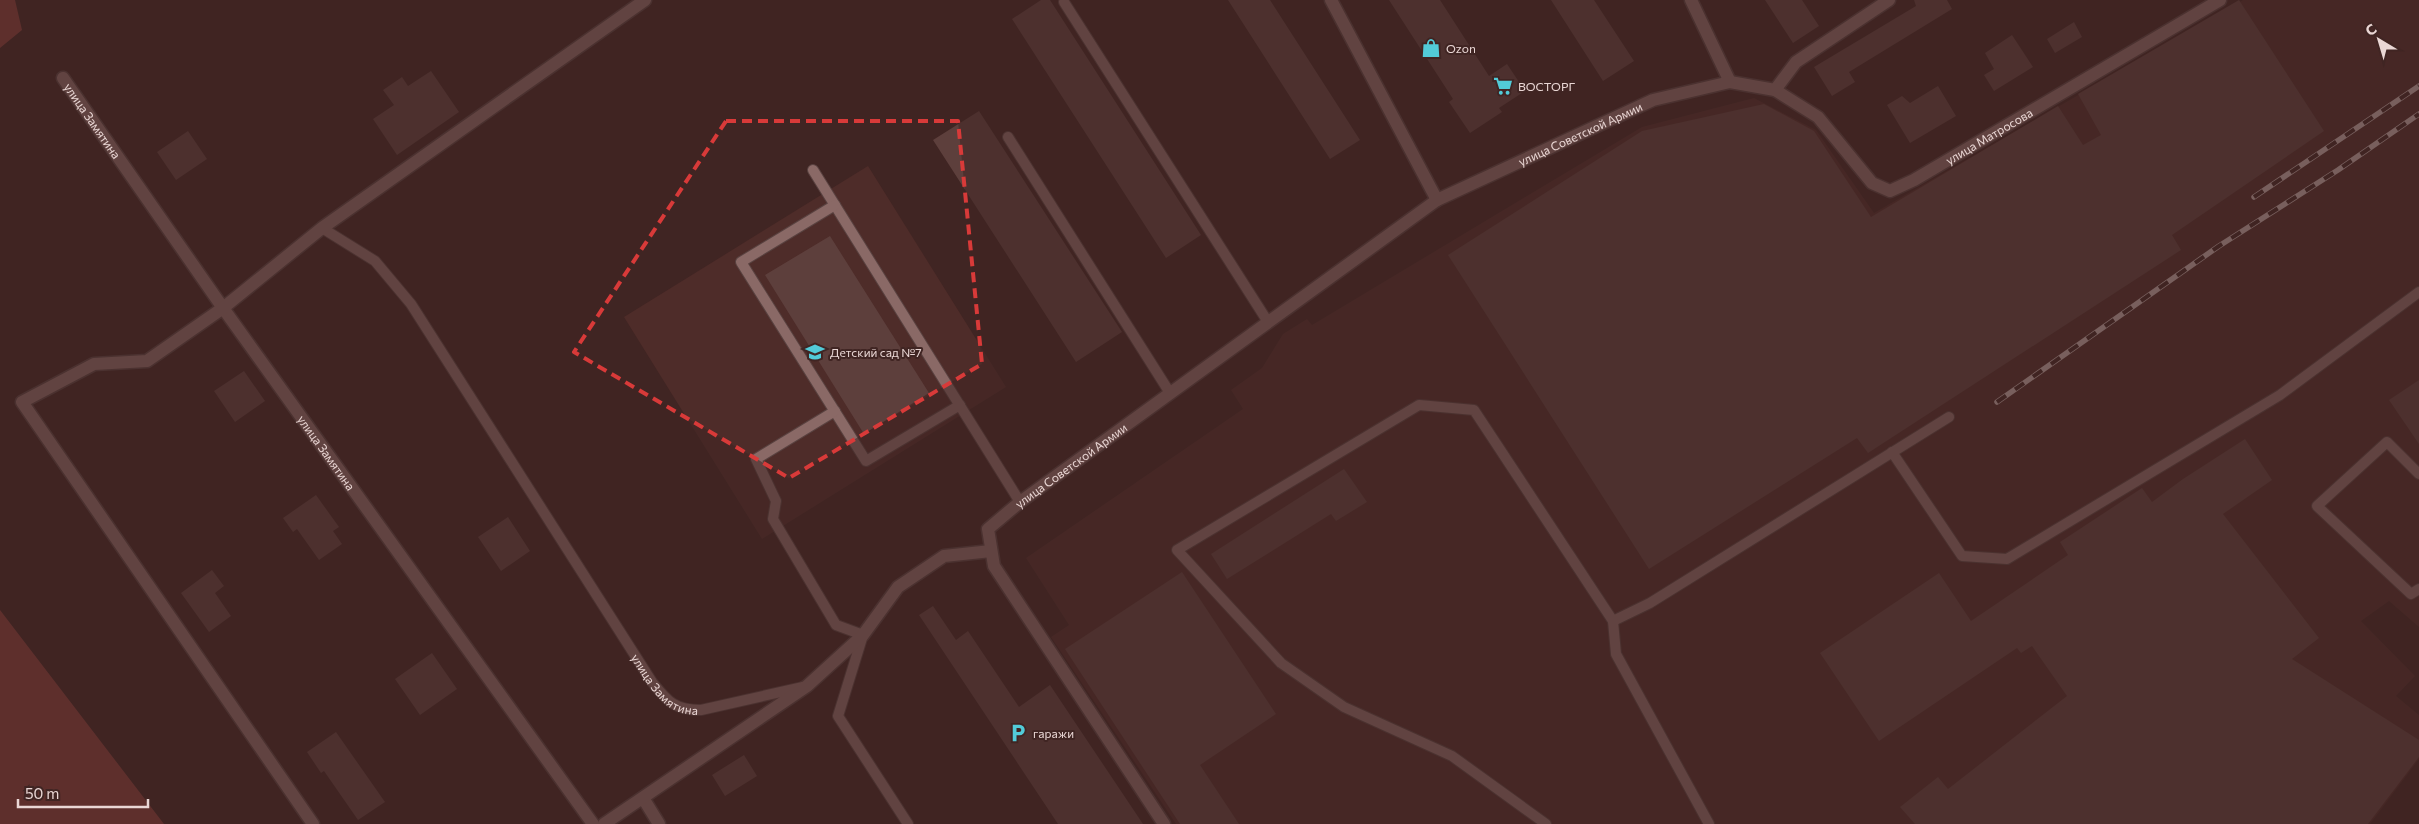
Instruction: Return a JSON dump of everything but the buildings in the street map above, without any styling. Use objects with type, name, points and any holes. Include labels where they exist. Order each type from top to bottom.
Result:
[{"type":"street","points":[[313,824],[22,402],[94,364],[147,361],[224,308],[322,228],[645,0]]},
{"type":"street","points":[[1331,0],[1437,200]]},
{"type":"street","points":[[1691,0],[1730,82]]},
{"type":"street","points":[[1775,90],[1796,62],[1890,0]]},
{"type":"street","name":"улица Матросова","points":[[1775,90],[1818,117],[1872,183],[1890,191],[1914,180],[2220,0]]},
{"type":"street","name":"улица Замятина","points":[[63,78],[224,308],[593,824]]},
{"type":"street","name":"улица Советской Армии","points":[[1164,824],[994,566],[988,529],[1020,502],[1437,200],[1653,100],[1730,82],[1775,90]]},
{"type":"street","name":"улица Замятина","points":[[604,824],[807,686],[863,635],[898,587],[944,556],[992,551]]},
{"type":"street","points":[[642,798],[659,824]]},
{"type":"lane","points":[[1064,2],[1268,322]]},
{"type":"lane","points":[[1008,137],[1170,393]]},
{"type":"lane","points":[[813,170],[1020,502]]},
{"type":"lane","points":[[835,205],[741,262],[866,460],[960,405]]},
{"type":"lane","name":"улица Замятина","points":[[322,228],[375,261],[411,304],[652,682],[667,701],[684,710],[701,710],[807,686]]},
{"type":"lane","points":[[1892,452],[1962,556],[2007,559],[2280,394],[2419,292]]},
{"type":"lane","points":[[1546,824],[1452,756],[1344,707],[1281,662],[1177,550],[1419,405],[1474,410],[1613,621],[1616,654],[1709,824]]},
{"type":"lane","points":[[835,411],[756,459],[776,501],[773,519],[836,624],[863,635],[838,716],[908,824]]},
{"type":"lane","points":[[1613,621],[1650,603],[1949,417]]},
{"type":"lane","points":[[2419,474],[2387,442],[2317,506],[2412,594],[2419,589]]},
{"type":"highlighted area","points":[[726,121],[958,121],[982,364],[789,478],[574,352]]},
{"type":"shaded area","points":[[0,0],[15,0],[22,30],[0,48]]},
{"type":"shaded area","points":[[2243,0],[2419,0],[2419,627],[2389,601],[2361,621],[2415,676],[2396,696],[2419,715],[2419,759],[2370,824],[1176,824],[1051,637],[1069,625],[1026,558],[1243,409],[1231,390],[1262,368],[1283,334],[1307,319],[1312,325],[1642,127],[1754,98],[1816,130],[1874,213]]},
{"type":"shaded area","name":"Детский сад №7","points":[[868,166],[1006,387],[762,539],[624,317]]},
{"type":"shaded area","points":[[0,610],[164,824],[0,824]]},
{"type":"railway","points":[[2254,197],[2419,86]]},
{"type":"railway","points":[[1997,402],[2219,246],[2338,170],[2419,114]]},
{"type":"place","name":"Ozon","points":[[1431,48]]},
{"type":"place","name":"ВОСТОРГ","points":[[1503,86]]},
{"type":"place","name":"Детский сад №7","points":[[815,352]]},
{"type":"place","name":"гаражи","points":[[1018,733]]}]
